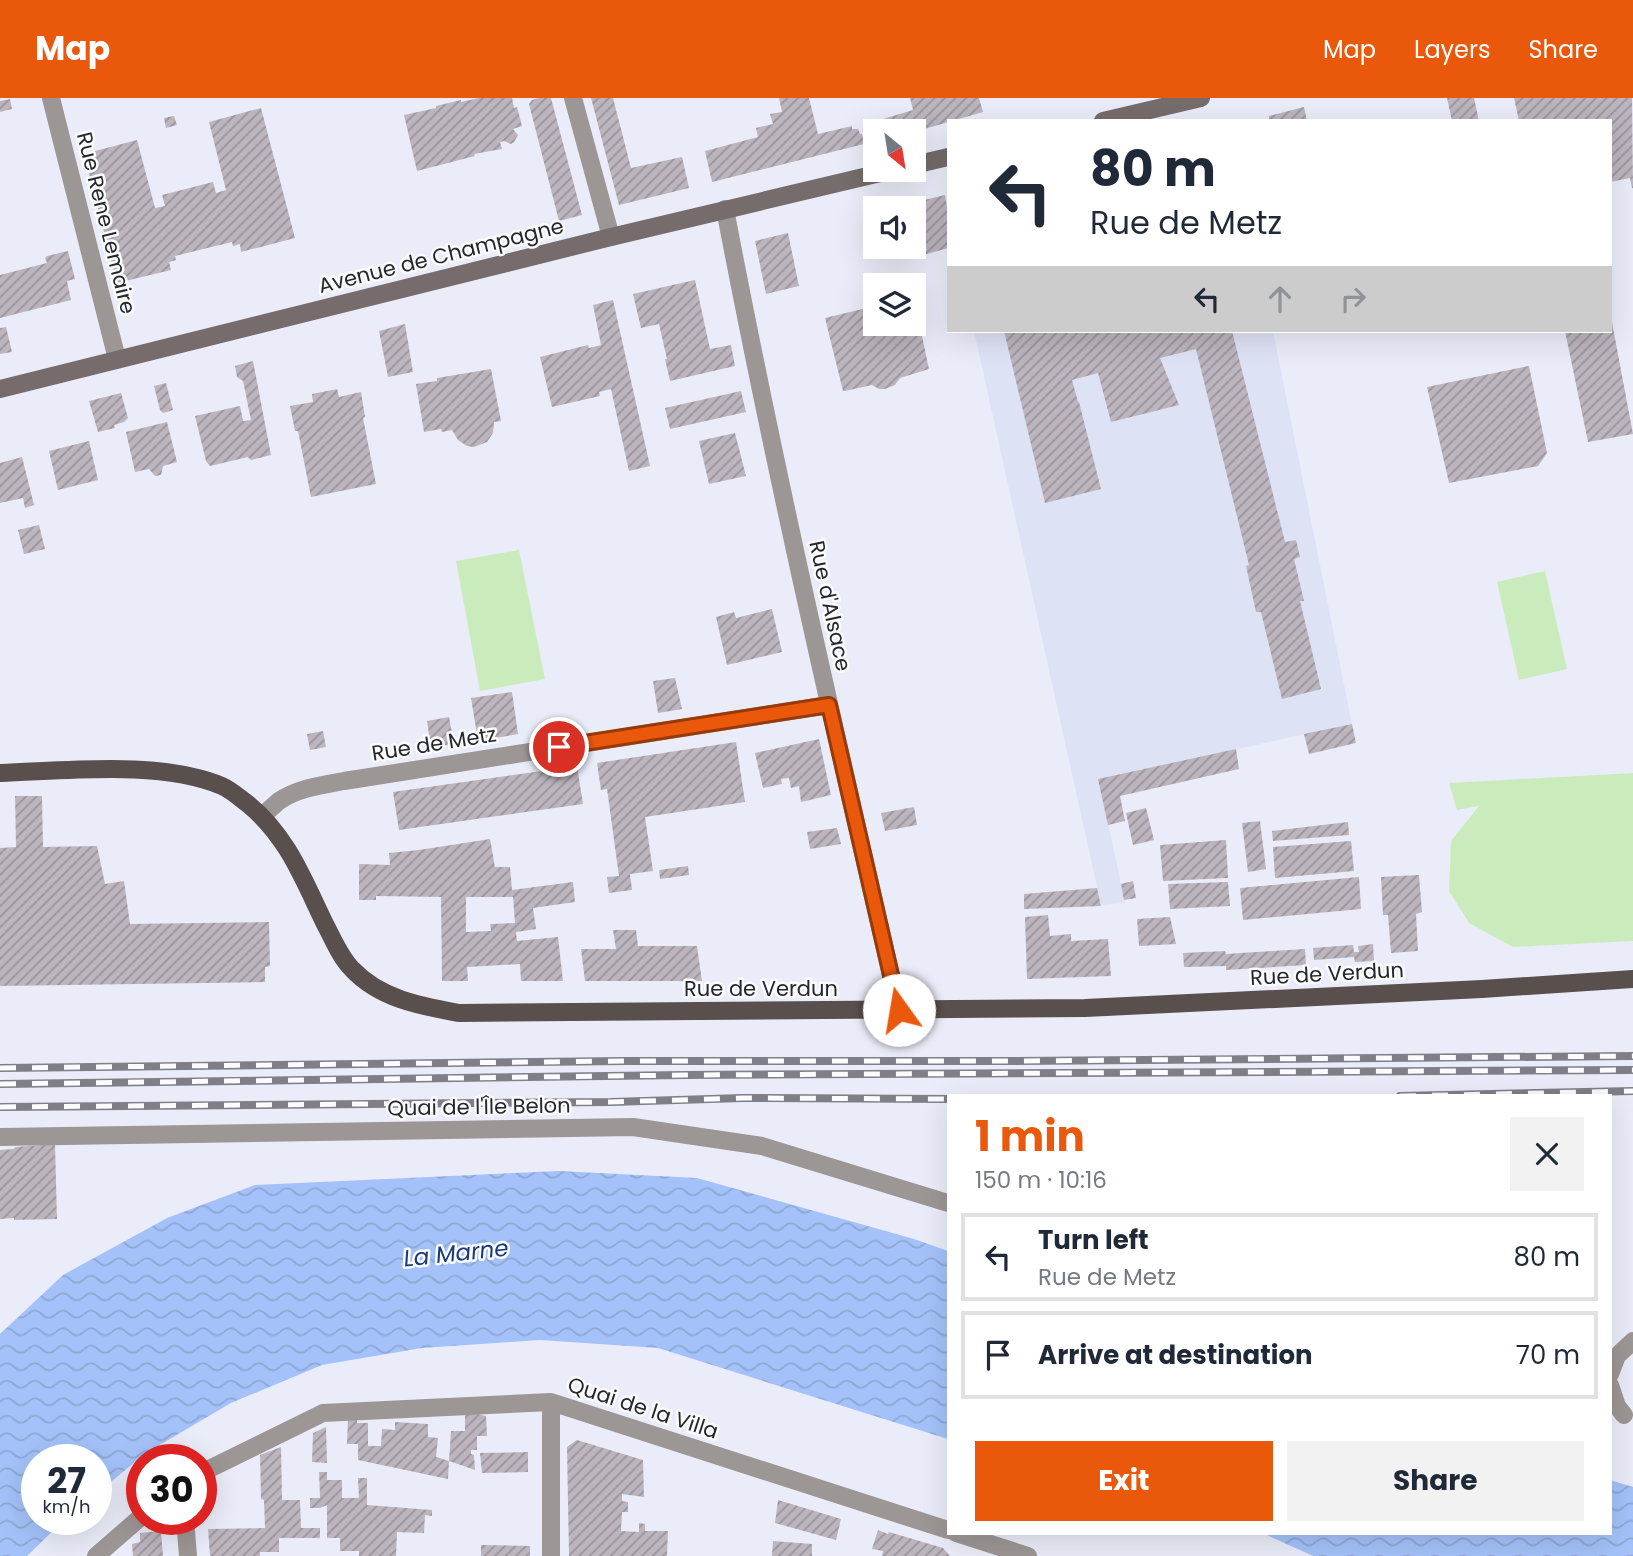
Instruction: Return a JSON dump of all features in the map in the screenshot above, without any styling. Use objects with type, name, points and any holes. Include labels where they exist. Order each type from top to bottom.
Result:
[{"type":"main road","points":[[1112,119],[1201,98]]},
{"type":"main road","points":[[926,162],[947,157]]},
{"type":"main road","name":"Avenue de Champagne","points":[[0,389],[863,177]]},
{"type":"main road","name":"Rue de Verdun","points":[[0,773],[152,771],[208,781],[226,788],[262,816],[292,855],[337,949],[352,970],[394,998],[418,1006],[458,1013],[1085,1008],[1633,979]]},
{"type":"street","name":"Rue Rene Lemaire","points":[[51,98],[117,359]]},
{"type":"street","points":[[573,98],[611,237]]},
{"type":"street","name":"Rue d'Alsace","points":[[725,209],[753,356],[899,1010]]},
{"type":"street","name":"Rue de Metz","points":[[262,816],[279,801],[293,794],[344,781],[829,705]]},
{"type":"street","name":"Quai de l'Île Belon","points":[[0,1137],[633,1127],[762,1146],[947,1203]]},
{"type":"street","points":[[1614,1357],[1633,1341]]},
{"type":"street","points":[[1612,1391],[1622,1413]]},
{"type":"street","points":[[551,1402],[551,1556]]},
{"type":"street","name":"Quai de la Villa","points":[[217,1465],[323,1413],[551,1402],[947,1530]]},
{"type":"street","points":[[96,1556],[126,1530]]},
{"type":"street","points":[[186,1535],[188,1556]]},
{"type":"street","points":[[960,1535],[977,1548],[1028,1556]]},
{"type":"shaded area","points":[[974,333],[1273,333],[1352,724],[1099,779],[1125,903],[1101,905]]},
{"type":"green space","points":[[519,550],[545,679],[480,691],[456,561]]},
{"type":"green space","points":[[1545,571],[1567,669],[1519,680],[1497,582]]},
{"type":"green space","points":[[1633,773],[1633,941],[1513,947],[1469,923],[1449,891],[1451,841],[1479,806],[1457,810],[1449,783]]},
{"type":"water","name":"La Marne","points":[[559,1171],[697,1178],[914,1239],[947,1251],[947,1439],[658,1348],[540,1340],[422,1348],[322,1365],[231,1403],[161,1444],[126,1444],[126,1469],[112,1481],[112,1444],[21,1444],[21,1535],[49,1535],[27,1556],[0,1556],[0,1334],[63,1275],[167,1218],[255,1185]]},
{"type":"water","points":[[1612,1481],[1633,1487],[1633,1556],[1313,1556],[1266,1535],[1612,1535]]},
{"type":"building","points":[[479,98],[512,98],[522,126],[513,129],[518,135],[514,142],[500,142],[502,149],[474,154],[475,156],[417,171],[404,115]]},
{"type":"building","points":[[539,98],[551,98],[582,215],[559,221],[529,104]]},
{"type":"building","points":[[591,98],[613,98],[631,168],[682,157],[689,188],[619,205]]},
{"type":"building","points":[[779,98],[809,98],[818,134],[852,126],[852,129],[858,129],[862,134],[863,144],[712,182],[705,151],[758,137],[756,128],[773,124],[770,114],[782,112]]},
{"type":"building","points":[[910,98],[979,98],[983,112],[959,119],[947,119],[947,122],[926,129],[926,119],[883,119],[913,110]]},
{"type":"building","points":[[1447,98],[1474,98],[1479,119],[1452,119]]},
{"type":"building","points":[[1514,98],[1632,98],[1633,188],[1630,178],[1612,182],[1612,119],[1519,119]]},
{"type":"building","points":[[10,99],[12,109],[0,112],[0,101]]},
{"type":"building","points":[[1304,107],[1307,119],[1269,119],[1269,116]]},
{"type":"building","points":[[261,108],[295,238],[241,252],[240,244],[233,246],[232,242],[175,256],[176,260],[169,262],[171,270],[117,283],[84,154],[137,140],[155,208],[165,206],[162,195],[213,182],[216,193],[226,190],[209,122]]},
{"type":"building","points":[[174,116],[177,125],[166,128],[164,118]]},
{"type":"building","points":[[945,195],[947,207],[947,248],[926,254],[926,200]]},
{"type":"building","points":[[788,233],[799,286],[766,294],[755,241]]},
{"type":"building","points":[[68,251],[75,279],[67,281],[71,300],[0,318],[0,275],[47,263],[47,256]]},
{"type":"building","points":[[695,280],[710,349],[731,345],[735,366],[670,381],[659,324],[641,328],[633,294]]},
{"type":"building","points":[[613,300],[650,466],[629,471],[611,389],[599,392],[600,396],[552,407],[540,357],[588,345],[589,348],[601,345],[593,305]]},
{"type":"building","points":[[863,309],[863,336],[922,336],[929,369],[900,378],[895,385],[885,389],[872,385],[843,391],[825,318]]},
{"type":"building","points":[[1612,322],[1633,434],[1588,442],[1565,333],[1612,333]]},
{"type":"building","points":[[405,324],[413,372],[388,377],[379,331]]},
{"type":"building","points":[[6,327],[12,352],[0,354],[0,328]]},
{"type":"building","points":[[1004,333],[1233,333],[1285,542],[1296,540],[1300,557],[1294,559],[1304,601],[1300,601],[1321,689],[1282,699],[1261,612],[1256,612],[1246,566],[1249,565],[1196,349],[1160,358],[1179,405],[1111,422],[1098,373],[1072,380],[1101,489],[1045,503]]},
{"type":"building","points":[[253,361],[271,455],[251,460],[248,457],[210,466],[206,461],[195,416],[240,406],[243,421],[251,420],[243,381],[237,377],[235,366]]},
{"type":"building","points":[[1529,366],[1547,453],[1538,466],[1449,483],[1427,387]]},
{"type":"building","points":[[491,369],[501,421],[494,422],[493,433],[487,442],[474,447],[467,446],[458,440],[452,430],[424,432],[416,384]]},
{"type":"building","points":[[166,383],[173,410],[163,413],[154,386]]},
{"type":"building","points":[[337,389],[339,397],[361,392],[363,418],[376,484],[311,497],[298,431],[295,431],[290,406],[313,402],[312,394]]},
{"type":"building","points":[[741,391],[746,412],[670,429],[665,408]]},
{"type":"building","points":[[121,393],[128,418],[114,425],[115,428],[98,432],[89,401]]},
{"type":"building","points":[[167,422],[177,462],[163,466],[161,475],[155,476],[149,469],[135,472],[126,432]]},
{"type":"building","points":[[735,433],[746,476],[709,484],[699,441]]},
{"type":"building","points":[[89,441],[98,480],[58,490],[49,451]]},
{"type":"building","points":[[22,457],[34,505],[25,508],[23,498],[0,503],[0,463]]},
{"type":"building","points":[[39,525],[45,549],[24,554],[18,530]]},
{"type":"building","points":[[772,609],[782,652],[727,665],[716,617],[734,612],[736,618]]},
{"type":"building","points":[[675,678],[682,709],[658,713],[653,681]]},
{"type":"building","points":[[512,692],[518,734],[478,741],[471,698]]},
{"type":"building","points":[[449,717],[454,744],[431,747],[427,721]]},
{"type":"building","points":[[1352,724],[1356,743],[1309,754],[1304,734]]},
{"type":"building","points":[[323,731],[326,747],[310,750],[307,734]]},
{"type":"building","points":[[819,739],[831,795],[801,802],[799,786],[791,788],[789,778],[781,779],[782,784],[763,788],[755,753]]},
{"type":"building","points":[[736,742],[745,802],[645,817],[653,871],[630,874],[632,890],[609,893],[607,877],[619,876],[607,789],[601,790],[597,763]]},
{"type":"building","points":[[1236,749],[1239,769],[1120,796],[1125,821],[1108,825],[1098,779]]},
{"type":"building","points":[[577,766],[583,804],[399,830],[393,792]]},
{"type":"building","points":[[15,796],[42,796],[43,847],[97,846],[105,884],[124,881],[130,924],[269,922],[270,966],[265,967],[265,982],[0,986],[0,848],[16,847]]},
{"type":"building","points":[[914,807],[917,825],[885,831],[881,813]]},
{"type":"building","points":[[1146,808],[1154,840],[1133,845],[1126,813]]},
{"type":"building","points":[[1260,821],[1266,869],[1248,872],[1242,823]]},
{"type":"building","points":[[1348,822],[1349,835],[1273,841],[1272,831]]},
{"type":"building","points":[[837,828],[841,844],[810,849],[807,832]]},
{"type":"building","points":[[490,839],[495,867],[510,867],[512,890],[573,882],[575,902],[533,908],[536,929],[516,932],[517,941],[558,937],[563,981],[521,981],[520,964],[467,967],[468,981],[442,981],[441,897],[376,896],[376,900],[359,900],[359,864],[390,865],[389,853]],"holes":[[[466,897],[513,897],[515,923],[490,924],[491,931],[466,932]]]},
{"type":"building","points":[[1226,840],[1228,878],[1163,881],[1160,845]]},
{"type":"building","points":[[1351,841],[1354,871],[1275,878],[1273,847]]},
{"type":"building","points":[[688,866],[689,875],[660,879],[659,870]]},
{"type":"building","points":[[1419,875],[1422,912],[1416,914],[1418,951],[1391,953],[1388,915],[1383,915],[1381,877]]},
{"type":"building","points":[[1359,877],[1361,909],[1243,920],[1240,888]]},
{"type":"building","points":[[1133,881],[1136,898],[1124,900],[1121,884]]},
{"type":"building","points":[[1228,882],[1230,906],[1170,909],[1168,884]]},
{"type":"building","points":[[1097,888],[1101,906],[1024,909],[1024,894]]},
{"type":"building","points":[[1048,915],[1050,936],[1071,934],[1071,941],[1108,939],[1111,976],[1027,979],[1025,917]]},
{"type":"building","points":[[1170,917],[1176,944],[1139,946],[1137,919]]},
{"type":"building","points":[[613,930],[636,930],[638,946],[697,946],[702,981],[585,981],[581,949],[616,949]]},
{"type":"building","points":[[1373,944],[1374,961],[1355,962],[1354,957],[1314,960],[1313,948],[1353,945],[1354,952],[1359,952],[1358,946]]},
{"type":"building","points":[[1305,949],[1306,965],[1226,970],[1226,966],[1184,967],[1183,953],[1225,951],[1226,954]]},
{"type":"building","points":[[55,1144],[57,1219],[0,1219],[0,1150]]},
{"type":"building","points":[[465,1411],[486,1416],[487,1436],[477,1436],[477,1450],[471,1450],[475,1470],[449,1461],[451,1431],[465,1431]]},
{"type":"building","points":[[357,1414],[357,1423],[368,1423],[368,1446],[381,1446],[382,1429],[395,1430],[395,1422],[428,1424],[428,1437],[438,1438],[436,1457],[449,1461],[448,1479],[358,1460],[358,1444],[347,1444],[348,1418]]},
{"type":"building","points":[[326,1427],[327,1463],[312,1462],[313,1433]]},
{"type":"building","points":[[577,1440],[643,1460],[644,1497],[622,1494],[622,1501],[628,1502],[628,1512],[622,1512],[621,1531],[639,1532],[639,1523],[645,1524],[645,1531],[668,1531],[667,1556],[569,1556],[567,1447]]},
{"type":"building","points":[[281,1447],[282,1500],[300,1500],[301,1528],[320,1528],[320,1538],[279,1538],[279,1552],[260,1552],[260,1556],[210,1556],[208,1535],[217,1535],[217,1529],[265,1528],[260,1455]]},
{"type":"building","points":[[528,1452],[528,1472],[482,1473],[480,1453]]},
{"type":"building","points":[[319,1472],[327,1472],[327,1480],[342,1480],[342,1498],[359,1498],[358,1478],[367,1478],[367,1505],[432,1510],[432,1516],[425,1515],[424,1533],[397,1532],[396,1556],[359,1556],[359,1551],[340,1551],[340,1538],[327,1538],[327,1505],[310,1508],[310,1498],[320,1498]]},
{"type":"building","points":[[778,1500],[841,1519],[836,1540],[775,1523]]},
{"type":"building","points":[[878,1530],[943,1548],[950,1556],[882,1556],[883,1551],[872,1549]]},
{"type":"building","points":[[140,1535],[161,1535],[163,1556],[133,1556],[132,1544],[140,1542]]},
{"type":"building","points":[[773,1541],[812,1544],[812,1556],[772,1556]]},
{"type":"building","points":[[481,1545],[530,1546],[530,1556],[481,1556]]},
{"type":"railway","points":[[0,1068],[625,1061],[1633,1056]]},
{"type":"railway","points":[[0,1084],[685,1075],[1633,1070]]},
{"type":"railway","points":[[1493,1094],[1633,1091]]},
{"type":"railway","points":[[0,1107],[611,1102],[743,1098],[947,1099]]},
{"type":"route","points":[[559,747],[829,705],[899,1010]]}]
